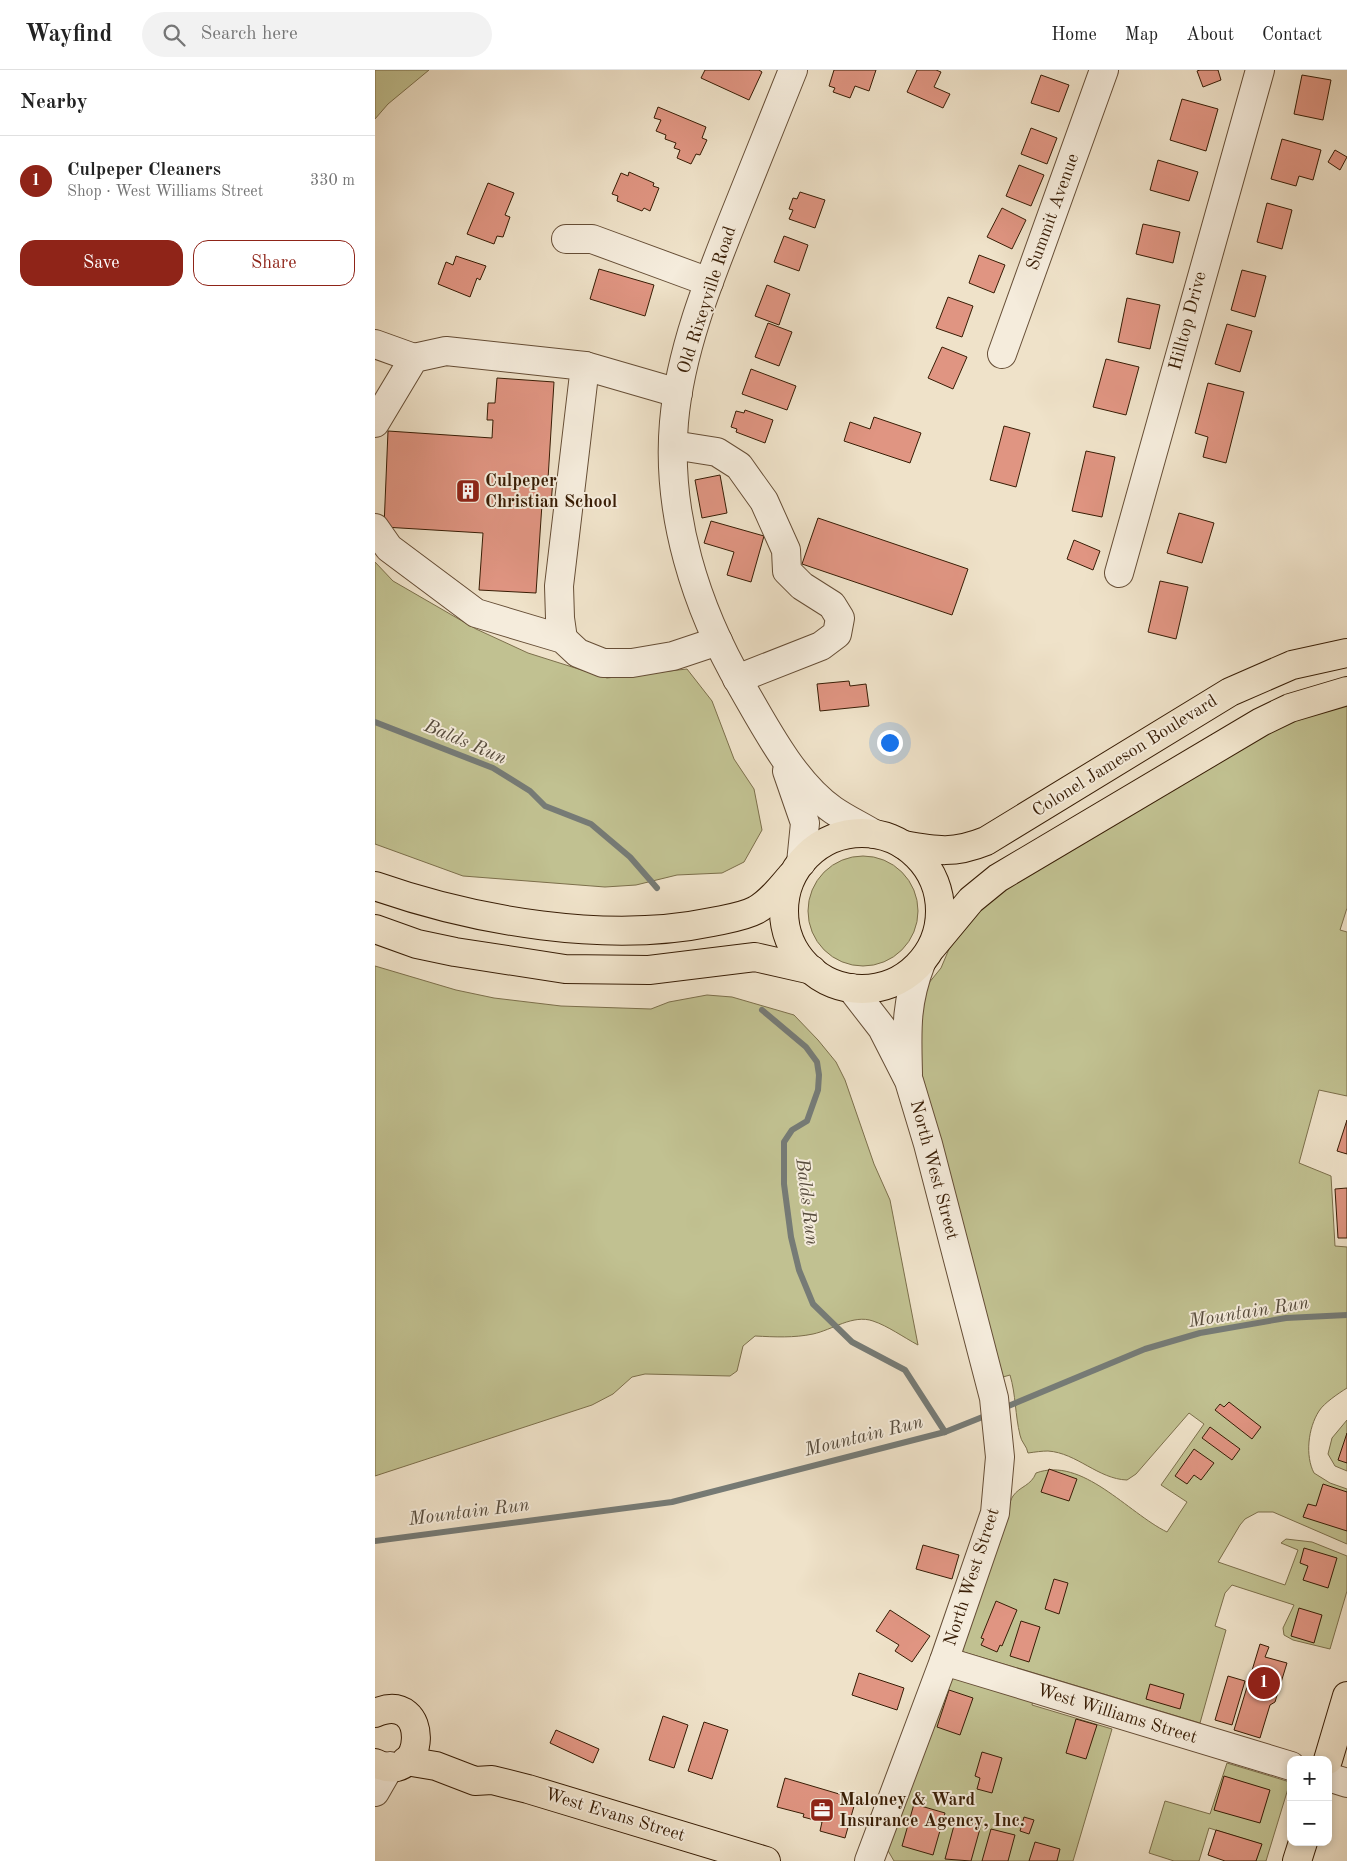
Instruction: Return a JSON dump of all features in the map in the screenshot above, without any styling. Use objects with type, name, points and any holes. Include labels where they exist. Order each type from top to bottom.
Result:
[{"type":"main road","name":"Colonel Jameson Boulevard","points":[[904,844],[939,852],[968,849],[986,841],[1229,692],[1292,665],[1347,653]]},
{"type":"main road","points":[[375,929],[417,944],[455,952],[565,969],[649,970],[755,957],[812,970],[830,981],[851,988],[877,987],[901,979],[926,955],[971,900],[998,878],[1261,722],[1290,708],[1347,691]]},
{"type":"main road","points":[[375,886],[431,905],[492,917],[579,928],[654,929],[697,925],[755,910],[780,888],[812,851],[826,842],[857,833],[874,834],[904,844],[921,860],[934,879],[940,902],[939,925],[926,955]]},
{"type":"main road","points":[[798,867],[787,891],[784,912],[788,934],[794,947],[812,970]]},
{"type":"main road","points":[[1329,1756],[1347,1696]]},
{"type":"main road","name":"West Evans Street","points":[[377,1711],[400,1712],[439,1748],[471,1764],[492,1780]]},
{"type":"main road","points":[[390,1763],[413,1754],[417,1743],[414,1724]]},
{"type":"main road","name":"West Evans Street","points":[[390,1763],[435,1766],[475,1781],[492,1780],[766,1861]]},
{"type":"main road","points":[[1297,1861],[1302,1846]]},
{"type":"street","name":"Old Rixeyville Road","points":[[793,70],[709,282],[694,329],[678,393],[673,445],[676,502],[695,588],[718,641],[737,678],[780,753],[833,810],[874,834]]},
{"type":"street","name":"Summit Avenue","points":[[1002,354],[1104,70]]},
{"type":"street","name":"Hilltop Drive","points":[[1119,573],[1260,70]]},
{"type":"street","points":[[566,239],[592,239],[709,282]]},
{"type":"street","points":[[375,344],[414,358],[446,351],[585,366],[678,393]]},
{"type":"street","points":[[375,422],[414,358]]},
{"type":"street","points":[[563,639],[559,618],[559,586],[585,366]]},
{"type":"street","points":[[673,445],[717,452],[739,466],[763,501],[786,550],[787,571],[802,586],[832,605],[840,618],[837,634],[821,646],[737,678]]},
{"type":"street","points":[[375,528],[389,548],[476,613],[563,639],[579,653],[603,663],[632,663],[673,656],[718,641]]},
{"type":"street","points":[[780,753],[805,823],[798,867]]},
{"type":"street","name":"North West Street","points":[[909,1081],[908,1008],[912,986],[926,955]]},
{"type":"street","name":"North West Street","points":[[851,988],[882,1028],[909,1081],[928,1144],[989,1380],[999,1434],[1001,1471],[995,1513],[944,1662],[869,1861]]},
{"type":"street","name":"West Williams Street","points":[[944,1662],[1287,1765]]},
{"type":"street","points":[[375,1792],[390,1763]]},
{"type":"street","points":[[1332,1778],[1347,1783]]},
{"type":"green space","points":[[375,70],[429,70],[388,104],[375,119]]},
{"type":"green space","points":[[375,562],[393,581],[476,629],[528,653],[607,678],[687,669],[712,701],[734,759],[754,789],[762,830],[744,862],[722,873],[677,875],[636,885],[605,887],[463,876],[375,844]]},
{"type":"green space","points":[[1347,702],[1347,908],[1340,930],[1347,932],[1347,1096],[1319,1090],[1299,1163],[1331,1176],[1335,1246],[1347,1247],[1347,1388],[1321,1408],[1315,1418],[1310,1434],[1309,1459],[1314,1473],[1330,1483],[1347,1489],[1347,1544],[1273,1512],[1258,1512],[1245,1519],[1240,1525],[1218,1562],[1285,1585],[1298,1550],[1281,1543],[1286,1539],[1312,1542],[1347,1556],[1347,1591],[1330,1649],[1293,1640],[1284,1635],[1283,1628],[1294,1605],[1232,1585],[1225,1593],[1215,1626],[1226,1630],[1200,1723],[957,1650],[1012,1498],[1031,1481],[1036,1473],[1053,1470],[1070,1472],[1087,1479],[1167,1532],[1187,1502],[1161,1485],[1204,1424],[1189,1413],[1136,1474],[1127,1480],[1116,1479],[1059,1453],[1048,1451],[1028,1453],[1020,1435],[1010,1375],[1003,1377],[922,1075],[919,1058],[924,989],[941,968],[952,942],[964,926],[994,896],[1274,729],[1302,716]]},
{"type":"green space","points":[[863,856],[884,860],[902,872],[914,890],[918,911],[914,932],[902,950],[884,962],[863,966],[842,962],[824,950],[812,932],[808,911],[812,890],[824,872],[842,860]]},
{"type":"green space","points":[[375,966],[456,990],[494,998],[561,1006],[651,1009],[669,1002],[707,995],[732,997],[794,1015],[836,1062],[845,1080],[874,1164],[890,1200],[918,1345],[884,1326],[865,1319],[850,1321],[806,1335],[784,1337],[755,1336],[743,1346],[737,1371],[730,1376],[645,1374],[632,1377],[613,1394],[592,1405],[375,1476]]},
{"type":"green space","points":[[1347,1420],[1347,1471],[1335,1466],[1328,1454],[1332,1438]]},
{"type":"green space","points":[[947,1674],[1033,1700],[1032,1705],[1112,1729],[1073,1861],[894,1861],[887,1849]]},
{"type":"green space","points":[[1227,1763],[1287,1781],[1287,1792],[1266,1861],[1256,1861],[1261,1844],[1209,1828],[1199,1861],[1174,1861],[1149,1853],[1165,1801],[1210,1814]]},
{"type":"building","points":[[705,70],[759,70],[762,72],[749,100],[701,78]]},
{"type":"building","points":[[834,70],[876,70],[869,91],[855,86],[850,98],[833,92],[835,88],[829,86]]},
{"type":"building","points":[[917,70],[936,70],[941,72],[934,87],[950,94],[943,108],[907,92]]},
{"type":"building","points":[[1218,70],[1221,80],[1203,87],[1197,71]]},
{"type":"building","points":[[1041,75],[1069,85],[1059,112],[1031,103]]},
{"type":"building","points":[[1302,75],[1331,80],[1323,120],[1294,114]]},
{"type":"building","points":[[1182,99],[1218,109],[1206,151],[1170,140]]},
{"type":"building","points":[[658,107],[706,127],[702,138],[707,140],[700,155],[696,154],[691,164],[677,158],[680,150],[674,148],[676,143],[665,139],[666,135],[656,131],[661,120],[654,118]]},
{"type":"building","points":[[1031,128],[1057,138],[1047,164],[1021,154]]},
{"type":"building","points":[[1282,139],[1321,150],[1313,180],[1299,176],[1296,186],[1271,179]]},
{"type":"building","points":[[1335,150],[1347,157],[1340,170],[1328,162]]},
{"type":"building","points":[[1158,160],[1198,172],[1189,201],[1150,190]]},
{"type":"building","points":[[1019,165],[1044,175],[1031,206],[1006,196]]},
{"type":"building","points":[[629,172],[654,183],[653,186],[659,188],[650,211],[644,208],[642,211],[617,201],[618,196],[612,194],[621,173],[628,176]]},
{"type":"building","points":[[488,183],[514,193],[505,215],[510,217],[503,237],[497,236],[494,244],[467,234]]},
{"type":"building","points":[[800,192],[825,200],[815,228],[789,219],[793,210],[789,209],[793,198],[797,199]]},
{"type":"building","points":[[1267,203],[1292,210],[1282,249],[1257,242]]},
{"type":"building","points":[[1002,208],[1026,220],[1012,249],[987,237]]},
{"type":"building","points":[[1143,224],[1180,232],[1173,263],[1136,254]]},
{"type":"building","points":[[784,236],[808,245],[799,271],[774,262]]},
{"type":"building","points":[[979,255],[1005,265],[994,293],[969,283]]},
{"type":"building","points":[[456,256],[486,266],[480,280],[477,278],[470,297],[438,284],[446,262],[453,265]]},
{"type":"building","points":[[599,269],[654,285],[645,316],[590,299]]},
{"type":"building","points":[[1242,270],[1266,276],[1255,317],[1231,310]]},
{"type":"building","points":[[767,285],[790,294],[779,325],[755,316]]},
{"type":"building","points":[[948,297],[973,306],[962,337],[936,328]]},
{"type":"building","points":[[1127,298],[1160,305],[1150,349],[1118,342]]},
{"type":"building","points":[[768,323],[792,332],[779,366],[755,357]]},
{"type":"building","points":[[1227,324],[1252,331],[1240,372],[1215,364]]},
{"type":"building","points":[[942,347],[967,357],[953,389],[928,378]]},
{"type":"building","points":[[1106,359],[1139,367],[1126,415],[1093,407]]},
{"type":"building","points":[[751,369],[796,386],[787,410],[742,394]]},
{"type":"building","name":"Culpeper Christian School","points":[[497,378],[554,382],[548,479],[553,479],[551,504],[542,504],[536,593],[479,590],[483,533],[384,527],[388,431],[492,438],[493,420],[487,420],[488,403],[495,403]]},
{"type":"building","points":[[1208,383],[1244,392],[1226,463],[1203,457],[1208,437],[1195,433]]},
{"type":"building","points":[[745,410],[773,420],[765,443],[736,432],[737,429],[731,427],[736,411],[744,413]]},
{"type":"building","points":[[874,417],[921,433],[910,463],[844,441],[850,422],[870,429]]},
{"type":"building","points":[[1004,426],[1030,433],[1016,487],[990,480]]},
{"type":"building","points":[[1086,451],[1115,457],[1102,517],[1072,511]]},
{"type":"building","points":[[720,475],[727,513],[702,518],[695,480]]},
{"type":"building","points":[[1179,513],[1214,523],[1202,563],[1167,553]]},
{"type":"building","points":[[818,518],[968,569],[952,615],[802,564]]},
{"type":"building","points":[[711,521],[764,536],[751,582],[727,575],[734,552],[704,543]]},
{"type":"building","points":[[1074,540],[1100,551],[1093,570],[1067,559]]},
{"type":"building","points":[[1160,581],[1188,587],[1176,639],[1148,632]]},
{"type":"building","points":[[849,681],[850,686],[866,684],[869,706],[820,711],[817,684]]},
{"type":"building","points":[[1347,1120],[1347,1154],[1337,1151]]},
{"type":"building","points":[[1347,1188],[1347,1238],[1338,1238],[1335,1189]]},
{"type":"building","points":[[1229,1402],[1261,1427],[1252,1439],[1215,1410],[1220,1404],[1224,1407]]},
{"type":"building","points":[[1210,1427],[1240,1449],[1232,1460],[1202,1438]]},
{"type":"building","points":[[1347,1433],[1347,1463],[1338,1460]]},
{"type":"building","points":[[1194,1449],[1214,1463],[1201,1480],[1194,1475],[1187,1484],[1175,1476]]},
{"type":"building","points":[[1049,1469],[1077,1479],[1069,1501],[1041,1492]]},
{"type":"building","points":[[1323,1484],[1347,1492],[1347,1531],[1303,1517],[1308,1504],[1316,1506]]},
{"type":"building","points":[[923,1545],[959,1555],[952,1579],[916,1569]]},
{"type":"building","points":[[1304,1548],[1337,1558],[1328,1588],[1303,1580],[1308,1566],[1300,1563]]},
{"type":"building","points":[[1054,1579],[1068,1583],[1059,1614],[1045,1609]]},
{"type":"building","points":[[996,1601],[1017,1610],[1002,1646],[1000,1645],[997,1652],[981,1645],[984,1639],[981,1638]]},
{"type":"building","points":[[1299,1608],[1322,1615],[1314,1643],[1291,1636]]},
{"type":"building","points":[[890,1610],[930,1636],[912,1662],[895,1651],[899,1645],[876,1631]]},
{"type":"building","points":[[1021,1621],[1040,1627],[1029,1662],[1010,1656]]},
{"type":"building","points":[[1260,1644],[1269,1647],[1265,1657],[1287,1663],[1275,1702],[1270,1705],[1260,1738],[1234,1730]]},
{"type":"building","points":[[859,1673],[904,1688],[897,1710],[852,1695]]},
{"type":"building","points":[[1228,1676],[1245,1681],[1232,1725],[1215,1720]]},
{"type":"building","points":[[1150,1684],[1184,1694],[1180,1709],[1146,1699]]},
{"type":"building","points":[[949,1690],[973,1698],[960,1735],[937,1727]]},
{"type":"building","points":[[663,1716],[688,1725],[674,1768],[649,1760]]},
{"type":"building","points":[[1076,1719],[1097,1725],[1086,1759],[1066,1753]]},
{"type":"building","points":[[704,1722],[728,1730],[712,1779],[688,1771]]},
{"type":"building","points":[[556,1730],[599,1749],[593,1763],[550,1743]]},
{"type":"building","points":[[982,1752],[1002,1758],[992,1793],[977,1789],[980,1778],[975,1776]]},
{"type":"building","points":[[1224,1776],[1270,1790],[1260,1823],[1214,1810]]},
{"type":"building","name":"Maloney & Ward Insurance Agency, Inc.","points":[[785,1778],[856,1799],[845,1838],[820,1831],[822,1822],[803,1817],[804,1814],[777,1807]]},
{"type":"building","points":[[914,1804],[945,1813],[933,1855],[902,1846]]},
{"type":"building","points":[[1024,1817],[1034,1820],[1029,1834],[1020,1831]]},
{"type":"building","points":[[956,1818],[981,1825],[971,1861],[945,1859]]},
{"type":"building","points":[[991,1829],[1015,1835],[1008,1861],[982,1861]]},
{"type":"building","points":[[1216,1830],[1262,1844],[1256,1861],[1225,1861],[1208,1855]]},
{"type":"building","points":[[1035,1842],[1060,1849],[1057,1861],[1029,1861]]},
{"type":"waterway","name":"Balds Run","points":[[375,722],[493,768],[530,791],[545,806],[591,824],[630,857],[657,888]]},
{"type":"waterway","name":"Balds Run","points":[[762,1010],[806,1047],[817,1062],[819,1075],[818,1090],[807,1121],[792,1130],[784,1142],[784,1184],[791,1237],[799,1270],[813,1304],[852,1342],[905,1370],[945,1432]]},
{"type":"waterway","name":"Mountain Run","points":[[1001,1409],[1145,1349],[1200,1333],[1286,1318],[1347,1315]]},
{"type":"waterway","name":"Mountain Run","points":[[375,1541],[672,1502],[945,1432],[990,1414]]},
{"type":"place","name":"Culpeper Christian School","points":[[468,491]]},
{"type":"place","name":"Culpeper Cleaners","points":[[1264,1683]]},
{"type":"place","name":"Maloney & Ward Insurance Agency, Inc.","points":[[822,1810]]}]
